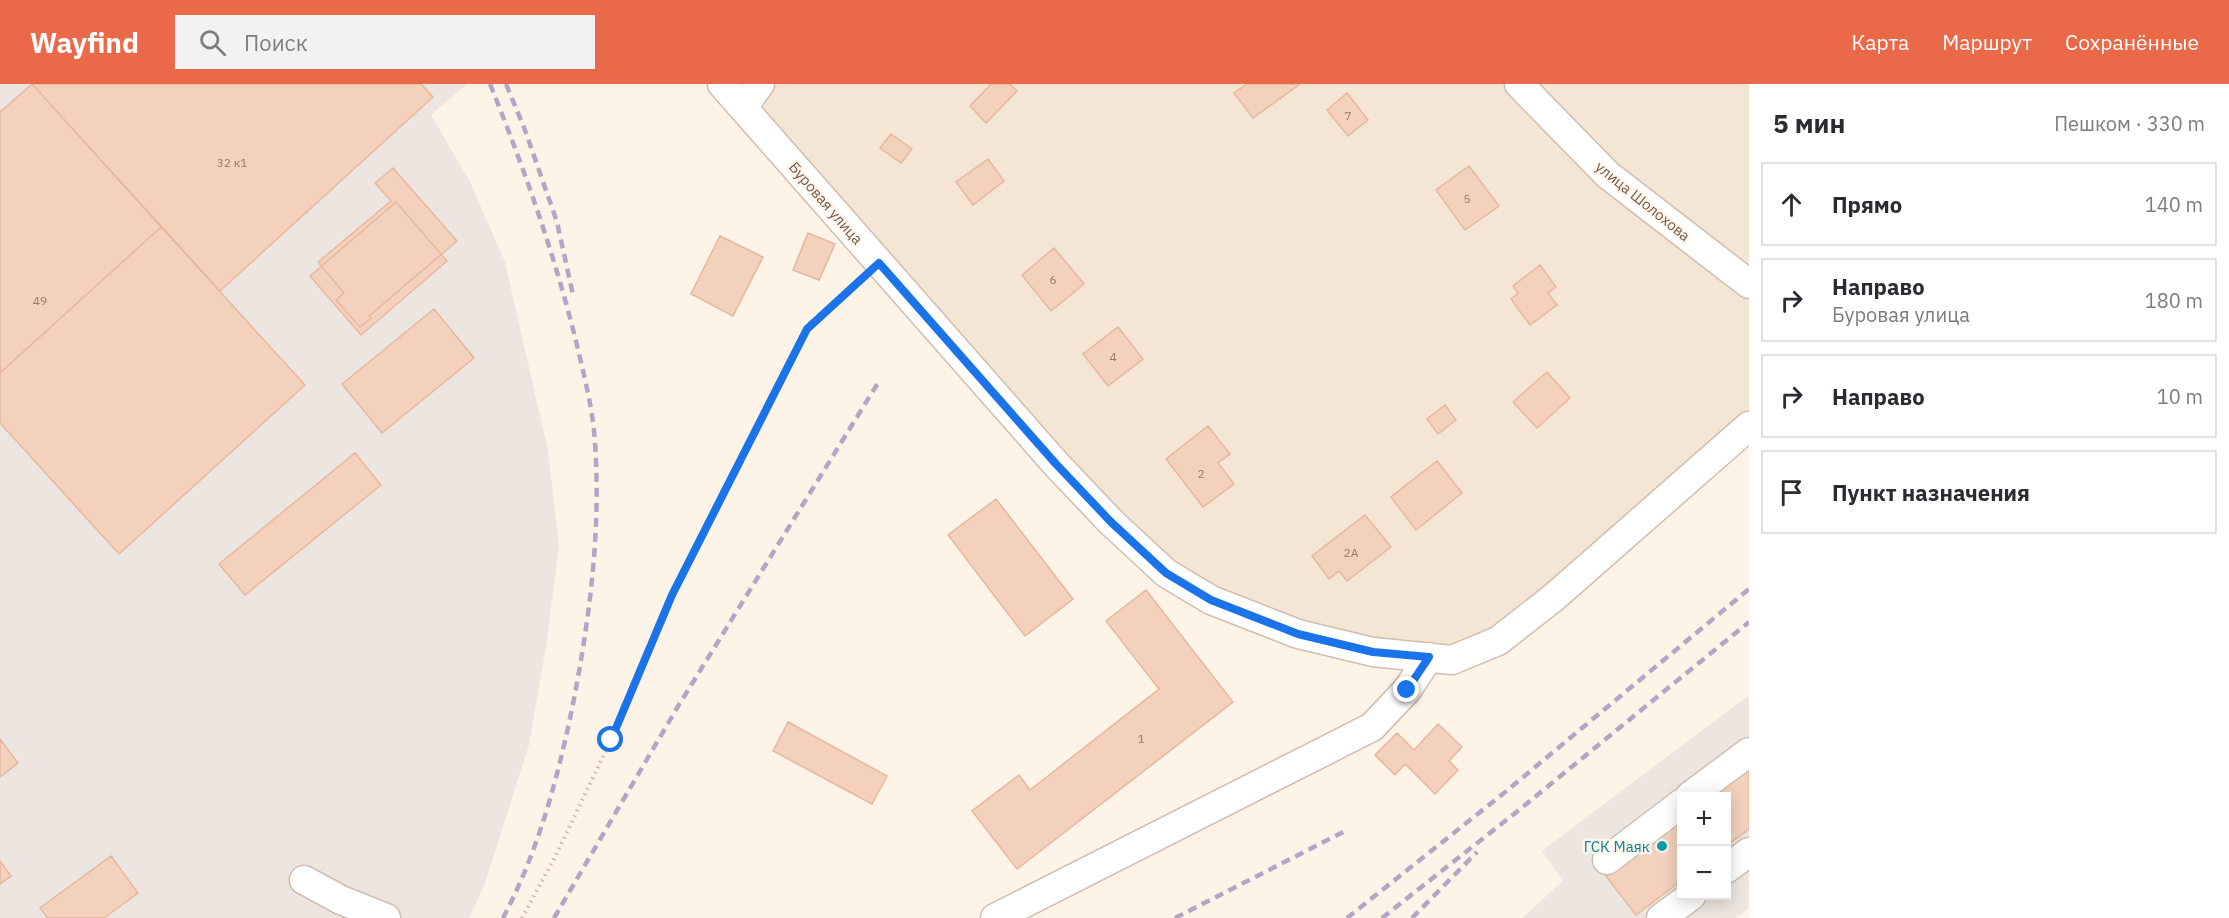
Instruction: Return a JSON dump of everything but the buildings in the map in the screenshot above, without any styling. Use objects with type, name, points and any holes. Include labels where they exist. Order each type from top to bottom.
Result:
[{"type":"street","name":"Буровая улица","points":[[722,84],[1056,464],[1111,522],[1166,573],[1211,600],[1298,634],[1373,652],[1440,658]]},
{"type":"street","points":[[743,107],[759,84]]},
{"type":"street","name":"улица Шолохова","points":[[1519,84],[1608,175],[1749,284]]},
{"type":"street","points":[[995,918],[1372,727],[1440,658],[1498,641],[1553,598],[1749,426]]},
{"type":"street","points":[[1695,792],[1749,752]]},
{"type":"street","points":[[1606,860],[1677,807]]},
{"type":"street","points":[[1731,865],[1749,852]]},
{"type":"street","points":[[304,880],[341,900],[386,918]]},
{"type":"street","points":[[1661,918],[1686,900]]},
{"type":"path","points":[[522,918],[554,859],[611,740],[672,595],[807,329],[879,263]]},
{"type":"shaded area","points":[[0,84],[467,84],[431,115],[470,182],[505,262],[548,451],[559,546],[546,647],[529,745],[484,886],[469,918],[0,918]]},
{"type":"shaded area","points":[[722,84],[1749,84],[1749,426],[1498,641],[1373,652],[1166,573]]},
{"type":"shaded area","points":[[1749,695],[1749,908],[1736,918],[1522,918],[1563,881],[1542,851]]},
{"type":"railway","points":[[490,84],[538,211],[567,308],[590,405],[594,430],[596,475],[593,572],[580,667],[568,727],[537,839],[503,918]]},
{"type":"railway","points":[[506,84],[525,130],[557,222],[573,295]]},
{"type":"railway","points":[[554,918],[677,708],[878,383]]},
{"type":"railway","points":[[1347,918],[1504,793],[1749,589]]},
{"type":"railway","points":[[1382,918],[1514,814],[1749,622]]},
{"type":"railway","points":[[1175,918],[1347,830]]},
{"type":"railway","points":[[1412,918],[1477,852]]},
{"type":"place","name":"ГСК Маяк","points":[[1662,846]]},
{"type":"route","points":[[611,740],[672,595],[807,329],[879,263],[1056,464],[1111,522],[1166,573],[1211,600],[1298,634],[1373,652],[1429,657],[1407,690]]}]
